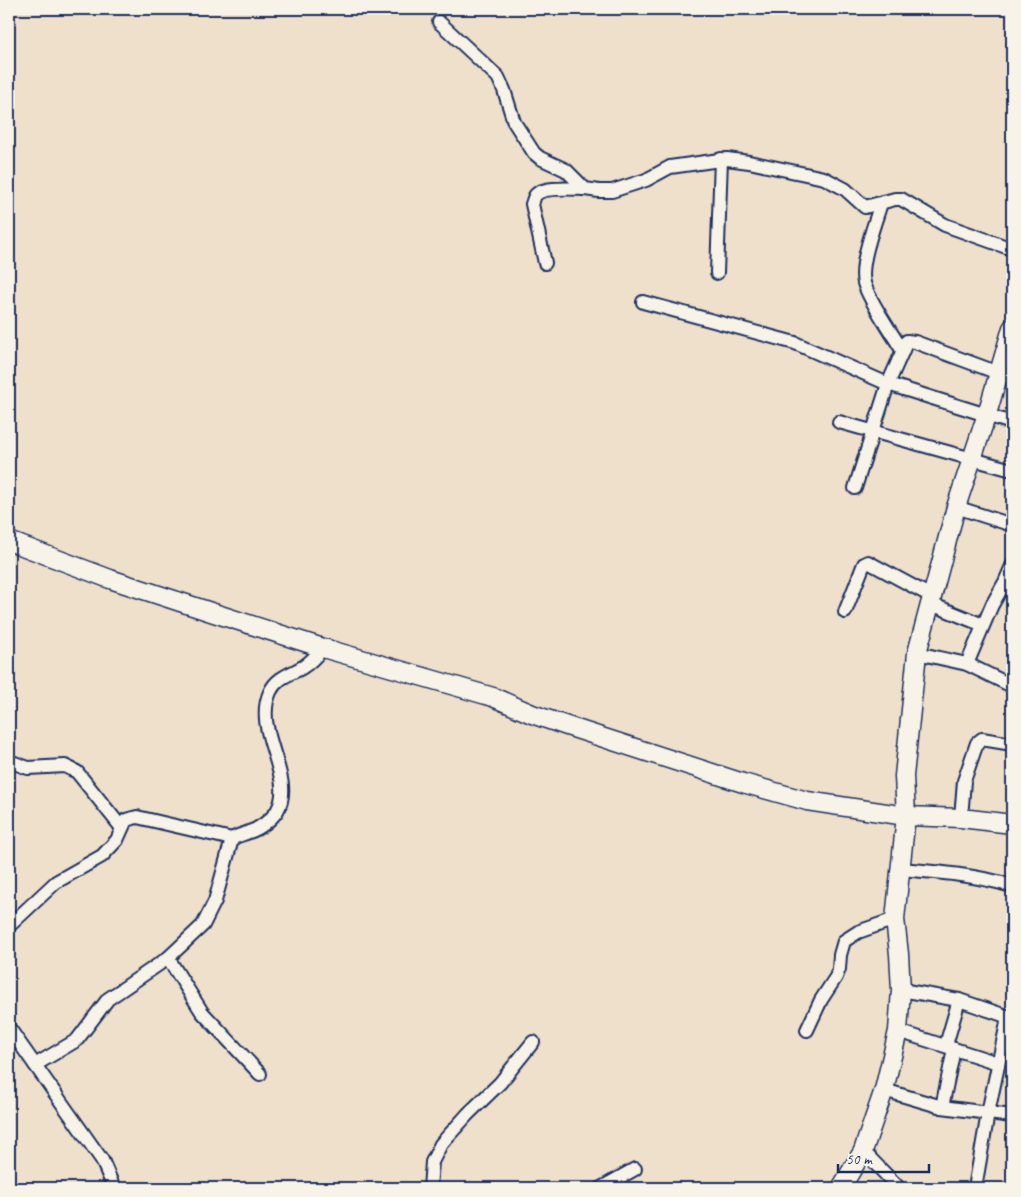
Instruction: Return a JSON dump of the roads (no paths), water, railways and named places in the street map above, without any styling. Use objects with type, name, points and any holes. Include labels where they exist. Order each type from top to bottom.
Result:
[{"type":"street","points":[[439,22],[498,77],[514,122],[534,153],[540,158],[566,170],[585,189]]},
{"type":"street","points":[[717,273],[721,159]]},
{"type":"street","points":[[545,263],[532,204],[534,197],[539,192],[585,189],[612,191],[646,180],[670,167],[721,159],[749,162],[824,178],[845,189],[864,207],[901,199],[942,224],[1012,249]]},
{"type":"street","points":[[881,203],[865,257],[864,282],[868,293],[902,350]]},
{"type":"street","points":[[643,302],[795,343],[888,384],[1012,423]]},
{"type":"street","points":[[841,1188],[863,1151],[884,1090],[898,1031],[901,990],[895,919],[906,816],[904,776],[917,653],[956,507],[971,459],[987,414],[1005,375],[1012,328]]},
{"type":"street","points":[[855,488],[888,384],[906,341],[910,340],[1005,375]]},
{"type":"street","points":[[839,422],[1012,470]]},
{"type":"street","points":[[956,507],[1012,525]]},
{"type":"street","points":[[9,541],[110,579],[323,648],[492,697],[532,714],[761,788],[825,805],[906,816],[961,818],[1012,824]]},
{"type":"street","points":[[845,612],[864,564],[868,562],[931,600],[983,625]]},
{"type":"street","points":[[967,664],[992,605],[1009,583],[1012,566]]},
{"type":"street","points":[[35,1065],[77,1040],[108,999],[168,958],[203,925],[216,900],[232,839],[261,827],[276,812],[281,797],[282,780],[267,727],[265,710],[271,690],[281,678],[303,667],[316,657],[323,648]]},
{"type":"street","points":[[917,653],[967,664],[1012,686]]},
{"type":"street","points":[[961,818],[964,781],[977,743],[982,739],[1012,744]]},
{"type":"street","points":[[9,761],[28,768],[65,766],[77,772],[121,828]]},
{"type":"street","points":[[9,926],[56,882],[102,856],[116,840],[126,820],[137,817],[232,839]]},
{"type":"street","points":[[900,869],[993,880],[1012,886]]},
{"type":"street","points":[[807,1030],[821,1000],[836,978],[844,941],[858,932],[895,919]]},
{"type":"street","points":[[168,958],[202,1012],[260,1074]]},
{"type":"street","points":[[901,990],[959,1000],[1006,1016],[1008,1022],[988,1112],[975,1188]]},
{"type":"street","points":[[942,1107],[950,1047],[959,1000]]},
{"type":"street","points":[[9,1028],[102,1160],[114,1188]]},
{"type":"street","points":[[898,1031],[998,1063]]},
{"type":"street","points":[[430,1188],[432,1162],[442,1144],[468,1114],[500,1083],[532,1042]]},
{"type":"street","points":[[884,1090],[942,1107],[1012,1116]]},
{"type":"street","points":[[863,1151],[899,1188]]},
{"type":"street","points":[[601,1188],[635,1169]]}]
